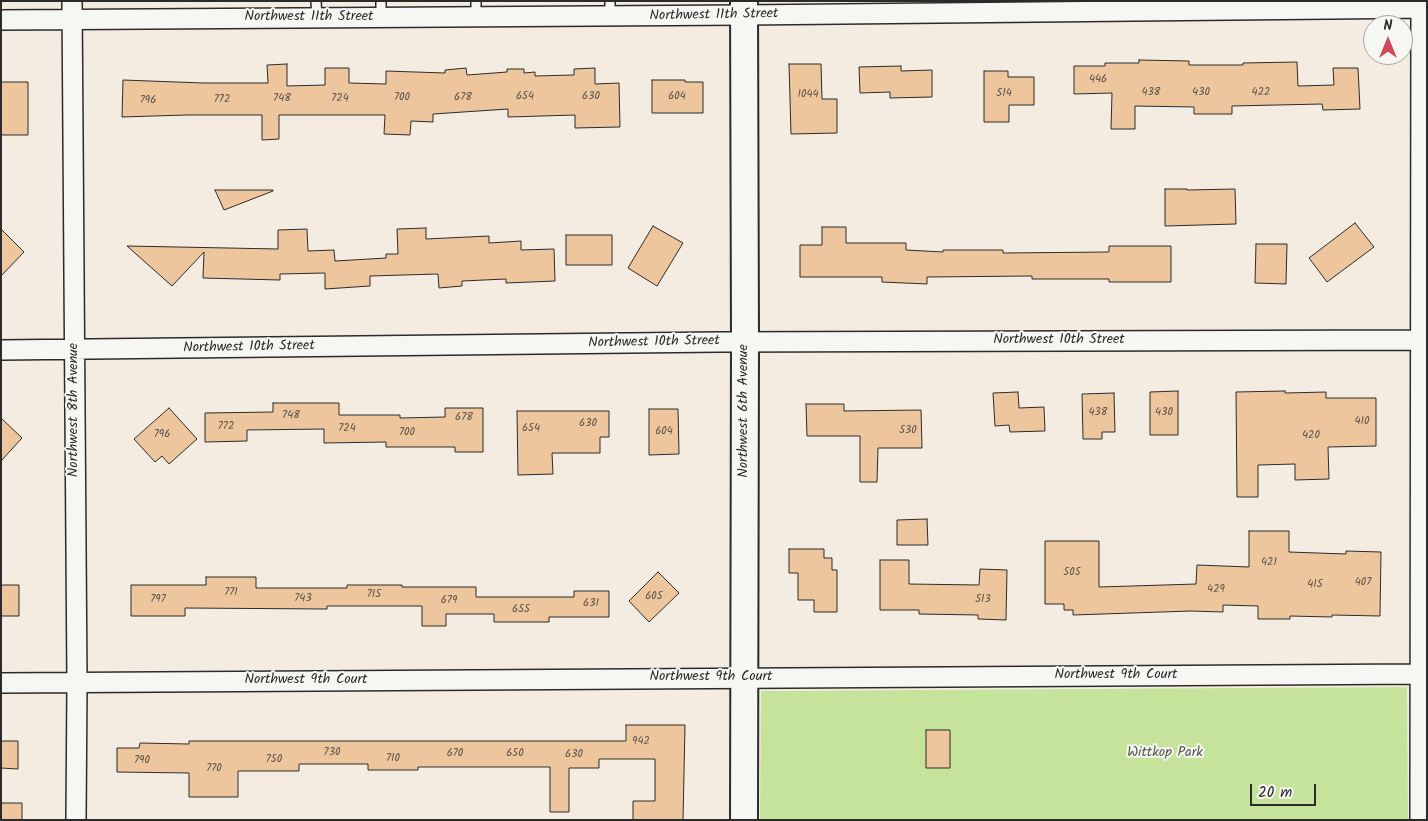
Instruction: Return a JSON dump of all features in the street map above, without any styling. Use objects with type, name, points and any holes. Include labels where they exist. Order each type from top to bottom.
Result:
[{"type":"street","name":"Northwest 8th Avenue","points":[[72,1],[77,683],[76,820]]},
{"type":"street","name":"Northwest 11th Street","points":[[1,20],[72,20],[317,10],[1423,6]]},
{"type":"street","points":[[1420,820],[1423,6]]},
{"type":"street","name":"Northwest 6th Avenue","points":[[744,8],[744,820]]},
{"type":"street","name":"Northwest 10th Street","points":[[1,350],[745,342],[1423,340]]},
{"type":"street","name":"Northwest 9th Court","points":[[1,683],[1420,674]]},
{"type":"green space","name":"Wittkop Park","points":[[1407,687],[1408,820],[760,820],[761,691]]},
{"type":"building","points":[[1139,60],[1189,61],[1189,65],[1297,62],[1298,86],[1334,85],[1333,68],[1358,68],[1360,109],[1323,110],[1322,104],[1232,106],[1232,114],[1194,114],[1194,107],[1135,106],[1135,129],[1111,129],[1112,93],[1074,94],[1074,66],[1105,66],[1105,63],[1139,63]]},
{"type":"building","points":[[287,64],[287,86],[325,85],[325,68],[349,68],[349,83],[386,84],[386,71],[445,73],[445,70],[466,68],[467,75],[507,72],[507,69],[524,69],[524,73],[535,72],[535,76],[574,75],[574,69],[595,68],[595,84],[619,83],[620,127],[575,128],[575,115],[508,117],[508,109],[433,114],[433,122],[411,121],[410,135],[384,134],[385,115],[279,115],[279,139],[262,140],[262,115],[122,117],[123,80],[268,83],[267,65]]},
{"type":"building","points":[[789,64],[821,64],[822,99],[837,99],[837,133],[791,134]]},
{"type":"building","points":[[901,66],[901,71],[932,70],[932,97],[890,98],[890,92],[860,93],[859,67]]},
{"type":"building","points":[[984,71],[1008,71],[1008,77],[1034,77],[1034,105],[1009,105],[1009,122],[984,122]]},
{"type":"building","points":[[652,80],[703,82],[703,113],[652,113]]},
{"type":"building","points":[[1,82],[28,82],[28,135],[1,135]]},
{"type":"building","points":[[1165,189],[1235,189],[1236,224],[1165,226]]},
{"type":"building","points":[[215,190],[273,190],[273,191],[224,210]]},
{"type":"building","points":[[1355,223],[1374,247],[1327,282],[1309,258]]},
{"type":"building","points":[[653,226],[683,243],[657,286],[628,268]]},
{"type":"building","points":[[822,227],[846,227],[846,243],[906,243],[906,250],[943,252],[943,250],[1003,250],[1003,253],[1109,252],[1109,246],[1171,246],[1171,282],[1109,282],[1109,279],[1032,279],[1032,276],[927,277],[927,284],[882,282],[882,277],[800,277],[800,245],[822,245]]},
{"type":"building","points":[[426,228],[426,239],[489,236],[489,243],[521,241],[521,250],[554,249],[555,281],[506,283],[506,279],[462,281],[462,286],[439,288],[438,274],[370,276],[370,286],[325,289],[325,273],[280,274],[280,280],[203,278],[204,252],[172,286],[127,246],[278,249],[278,230],[307,229],[308,251],[334,250],[335,261],[386,258],[386,254],[398,254],[397,229]]},
{"type":"building","points":[[1,229],[24,252],[1,276]]},
{"type":"building","points":[[566,235],[612,235],[612,265],[566,265]]},
{"type":"building","points":[[1256,244],[1287,244],[1286,284],[1255,283]]},
{"type":"building","points":[[1178,391],[1178,435],[1150,435],[1150,392]]},
{"type":"building","points":[[1285,391],[1285,393],[1326,392],[1326,398],[1376,398],[1376,446],[1328,447],[1329,479],[1295,480],[1295,464],[1258,465],[1258,497],[1237,497],[1236,392]]},
{"type":"building","points":[[1018,392],[1019,408],[1044,407],[1045,431],[1010,432],[1009,425],[995,426],[993,393]]},
{"type":"building","points":[[1114,393],[1115,432],[1102,432],[1102,439],[1083,439],[1082,394]]},
{"type":"building","points":[[273,403],[339,403],[339,415],[400,415],[400,418],[445,417],[445,408],[483,408],[483,452],[455,452],[455,447],[386,447],[386,442],[324,443],[324,429],[247,430],[247,441],[205,442],[205,413],[273,412]]},
{"type":"building","points":[[806,404],[844,404],[844,411],[921,410],[922,448],[878,448],[877,482],[860,482],[860,436],[807,436]]},
{"type":"building","points":[[169,408],[197,439],[169,464],[162,456],[155,462],[134,439]]},
{"type":"building","points":[[649,409],[678,409],[679,454],[649,455]]},
{"type":"building","points":[[517,411],[609,411],[609,437],[600,437],[600,453],[552,453],[553,474],[518,475]]},
{"type":"building","points":[[1,418],[22,438],[1,461]]},
{"type":"building","points":[[927,519],[928,545],[897,545],[897,520]]},
{"type":"building","points":[[1249,531],[1289,531],[1289,552],[1346,554],[1346,551],[1381,552],[1380,616],[1290,616],[1290,619],[1258,619],[1258,606],[1223,605],[1223,612],[1191,611],[1073,615],[1073,610],[1064,610],[1064,604],[1045,604],[1045,541],[1099,541],[1099,587],[1196,584],[1197,565],[1249,567]]},
{"type":"building","points":[[789,549],[824,549],[824,558],[832,558],[832,570],[837,570],[837,612],[814,612],[814,600],[798,600],[798,573],[789,573]]},
{"type":"building","points":[[880,560],[909,560],[909,584],[979,585],[980,569],[1007,570],[1006,620],[978,619],[978,615],[919,614],[919,610],[880,610]]},
{"type":"building","points":[[658,572],[679,593],[649,622],[629,601]]},
{"type":"building","points":[[206,577],[256,577],[256,588],[347,588],[347,585],[476,587],[476,597],[574,597],[574,591],[609,591],[609,617],[549,617],[549,622],[494,622],[494,614],[446,614],[446,626],[422,626],[422,606],[327,606],[327,609],[185,608],[185,616],[131,616],[131,585],[206,585]]},
{"type":"building","points":[[1,585],[19,585],[19,616],[1,616]]},
{"type":"building","points":[[626,725],[685,725],[683,820],[633,820],[633,801],[655,801],[655,759],[599,759],[599,768],[569,768],[569,812],[550,812],[550,767],[418,767],[418,770],[368,770],[368,764],[299,764],[299,771],[238,771],[238,797],[189,797],[189,773],[117,772],[117,748],[139,748],[140,743],[189,744],[189,741],[626,741]]},
{"type":"building","points":[[926,730],[950,730],[950,768],[926,768]]},
{"type":"building","points":[[1,741],[18,741],[18,769],[1,768]]},
{"type":"building","points":[[1,803],[22,803],[22,820],[1,820]]}]
